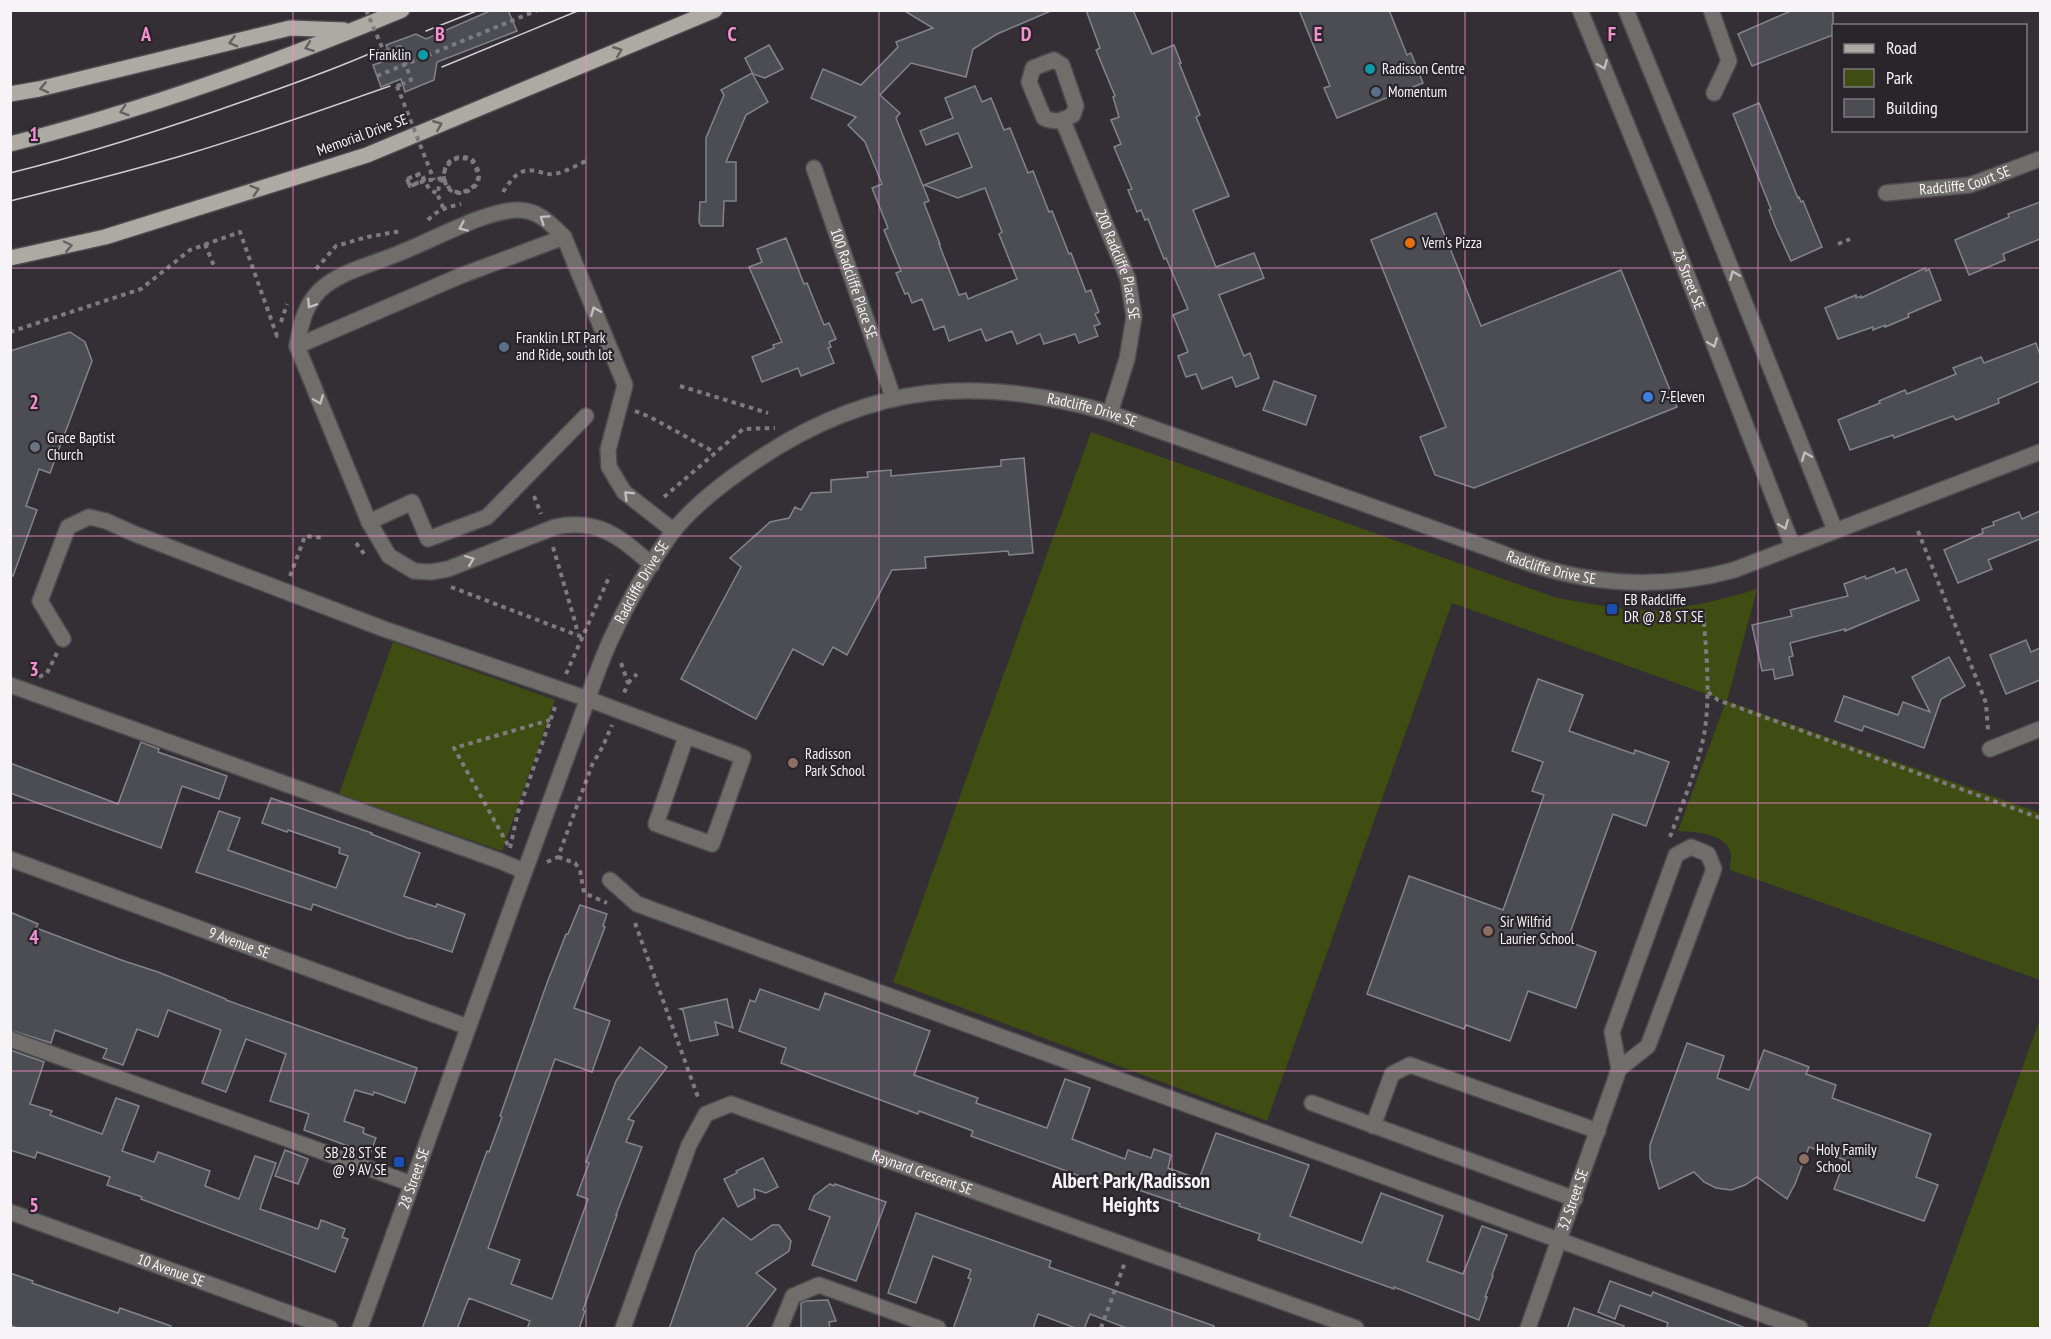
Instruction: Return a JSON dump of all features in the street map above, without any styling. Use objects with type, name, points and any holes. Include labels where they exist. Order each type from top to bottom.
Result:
[{"type":"main road","points":[[10,144],[59,131],[207,84],[353,31],[402,10]]},
{"type":"main road","name":"Memorial Drive SE","points":[[10,258],[105,237],[367,155],[715,10]]},
{"type":"main road","points":[[10,94],[290,28],[353,31]]},
{"type":"street","name":"28 Street SE","points":[[1580,10],[1663,213],[1792,547]]},
{"type":"street","points":[[1626,10],[1835,530]]},
{"type":"street","points":[[1711,10],[1729,62],[1714,93]]},
{"type":"street","name":"200 Radcliffe Place SE","points":[[1063,121],[1128,279],[1134,317],[1126,359],[1110,413]]},
{"type":"street","name":"Radcliffe Court SE","points":[[1886,193],[1970,185],[2040,159]]},
{"type":"street","name":"100 Radcliffe Place SE","points":[[814,168],[893,398]]},
{"type":"street","points":[[652,565],[621,539],[600,528],[572,524],[555,527],[448,569],[431,572],[414,571],[388,556],[369,522],[297,346],[301,323],[309,302],[325,286],[344,274],[488,216],[518,210],[534,213],[547,220],[564,237],[625,386],[608,450],[609,467],[624,492],[674,531]]},
{"type":"street","points":[[297,346],[460,276],[564,237]]},
{"type":"street","name":"Radcliffe Drive SE","points":[[468,1027],[610,640],[652,565],[674,531],[719,488],[769,452],[834,418],[893,398],[939,392],[996,391],[1044,396],[1110,413],[1528,564],[1588,579],[1647,583],[1699,578],[1734,570],[2040,452]]},
{"type":"street","points":[[369,522],[412,502],[428,539],[487,517],[586,416]]},
{"type":"street","points":[[63,639],[40,601],[68,527],[89,517],[106,521],[384,629],[588,699],[743,757],[712,844],[656,824],[686,737]]},
{"type":"street","points":[[13,685],[508,856],[524,871]]},
{"type":"street","points":[[1990,749],[2040,729]]},
{"type":"street","points":[[1691,847],[1708,854],[1714,869],[1648,1046],[1619,1069],[1612,1032],[1676,855],[1691,847]]},
{"type":"street","name":"9 Avenue SE","points":[[10,859],[468,1027]]},
{"type":"street","points":[[610,880],[638,904],[1800,1329]]},
{"type":"street","name":"28 Street SE","points":[[360,1329],[468,1027]]},
{"type":"street","points":[[10,1039],[412,1185]]},
{"type":"street","points":[[1373,1126],[1392,1074],[1410,1065],[1598,1131]]},
{"type":"street","name":"32 Street SE","points":[[1528,1329],[1619,1069]]},
{"type":"street","points":[[1312,1103],[1575,1199]]},
{"type":"street","name":"Raynard Crescent SE","points":[[706,1114],[732,1104],[1356,1329]]},
{"type":"street","points":[[622,1329],[688,1145],[706,1114]]},
{"type":"street","name":"10 Avenue SE","points":[[10,1212],[330,1329]]},
{"type":"street","points":[[780,1329],[793,1296],[819,1285],[938,1329]]},
{"type":"path","points":[[366,10],[384,52],[400,47],[411,80],[397,86],[434,180]]},
{"type":"path","points":[[377,76],[538,10]]},
{"type":"path","points":[[438,194],[429,189],[421,173],[406,178],[410,186],[424,180],[420,174],[407,179],[410,186],[434,180],[443,178],[449,190],[456,193],[462,193],[475,188],[478,182],[479,174],[472,159],[457,156],[447,162],[443,170],[444,179],[450,189],[456,192],[474,187],[478,174],[472,160],[462,157],[454,159],[445,170],[438,194],[443,208]]},
{"type":"path","points":[[503,192],[512,178],[520,172],[532,170],[555,174],[589,160]]},
{"type":"path","points":[[427,221],[443,208],[467,204]]},
{"type":"path","points":[[314,271],[336,246],[405,230]]},
{"type":"path","points":[[10,332],[141,289],[190,250],[240,232],[277,336],[280,333],[283,311],[288,302]]},
{"type":"path","points":[[1838,244],[1850,238]]},
{"type":"path","points":[[205,244],[214,266]]},
{"type":"path","points":[[680,386],[768,413]]},
{"type":"path","points":[[619,405],[650,417],[714,452]]},
{"type":"path","points":[[664,497],[743,429]]},
{"type":"path","points":[[533,495],[542,518]]},
{"type":"path","points":[[1918,531],[1986,703],[1990,749]]},
{"type":"path","points":[[284,591],[305,536],[325,538]]},
{"type":"path","points":[[552,543],[577,634]]},
{"type":"path","points":[[448,586],[582,637],[610,575]]},
{"type":"path","points":[[1676,855],[1669,840],[1704,735],[1708,692],[1703,610]]},
{"type":"path","points":[[13,685],[47,673],[63,639]]},
{"type":"path","points":[[610,640],[628,682]]},
{"type":"path","points":[[558,857],[592,765],[603,746],[628,682],[637,674]]},
{"type":"path","points":[[1708,692],[1718,700],[2040,818]]},
{"type":"path","points":[[508,856],[454,748],[550,720]]},
{"type":"path","points":[[508,856],[518,812],[535,764]]},
{"type":"path","points":[[524,871],[558,857],[575,863],[580,870],[584,892],[613,905]]},
{"type":"path","points":[[634,919],[692,1084],[706,1114]]},
{"type":"path","points":[[1101,1329],[1130,1247]]},
{"type":"green space","points":[[1091,432],[1557,598],[1620,608],[1658,610],[1708,602],[1757,589],[1727,701],[2040,813],[2040,980],[1730,870],[1731,855],[1724,842],[1710,835],[1678,831],[1726,701],[1452,603],[1267,1121],[893,982]]},
{"type":"green space","points":[[393,642],[555,700],[502,851],[339,794]]},
{"type":"green space","points":[[2040,1019],[2040,1328],[1928,1328]]},
{"type":"building","name":"Franklin","points":[[492,10],[508,10],[517,31],[437,62],[434,80],[405,92],[401,79],[381,87],[373,65],[391,59],[386,45],[416,34],[426,39]]},
{"type":"building","points":[[903,10],[1053,10],[997,34],[973,49],[966,77],[911,63],[880,95],[900,113],[896,118],[929,201],[924,203],[959,295],[966,293],[968,299],[1017,279],[999,234],[1002,232],[985,188],[958,198],[924,185],[972,167],[958,133],[926,145],[920,131],[953,118],[945,98],[975,86],[982,102],[991,98],[1004,130],[1010,128],[1028,173],[1033,171],[1049,212],[1052,211],[1069,254],[1071,253],[1086,292],[1091,290],[1099,312],[1095,314],[1100,324],[1094,326],[1098,336],[1079,343],[1075,334],[1044,344],[1040,334],[1017,344],[1012,331],[986,341],[981,329],[949,341],[944,326],[934,330],[922,299],[912,303],[908,293],[905,294],[896,273],[901,271],[884,230],[888,228],[872,188],[882,184],[865,142],[848,125],[856,117],[811,98],[823,69],[861,85],[898,47],[896,42],[933,28]]},
{"type":"building","points":[[1086,10],[1133,10],[1152,54],[1174,45],[1200,115],[1196,117],[1229,196],[1193,210],[1216,267],[1254,253],[1264,278],[1219,295],[1244,356],[1250,353],[1259,378],[1236,387],[1232,377],[1202,389],[1196,374],[1186,377],[1178,356],[1188,352],[1173,315],[1188,309],[1148,219],[1145,220],[1141,210],[1137,212],[1128,190],[1132,189],[1114,147],[1121,144],[1111,120],[1119,117],[1113,97],[1115,96],[1096,50],[1100,48]]},
{"type":"building","name":"Radisson Centre","points":[[1299,10],[1389,10],[1407,55],[1411,53],[1423,83],[1337,118],[1324,88],[1330,86]]},
{"type":"building","points":[[1793,10],[1833,10],[1832,35],[1752,66],[1738,34]]},
{"type":"building","points":[[769,45],[783,69],[765,78],[753,74],[745,58]]},
{"type":"building","points":[[752,73],[768,102],[746,115],[726,162],[736,162],[736,201],[724,201],[723,226],[701,226],[699,222],[700,202],[706,202],[706,138],[724,95],[721,90]]},
{"type":"building","points":[[1759,103],[1798,198],[1801,202],[1803,201],[1822,247],[1791,261],[1775,226],[1769,210],[1771,209],[1733,114]]},
{"type":"building","points":[[2040,202],[2040,239],[2003,254],[2005,260],[1969,275],[1955,240],[2009,217],[2008,214]]},
{"type":"building","points":[[1436,213],[1481,326],[1621,270],[1677,407],[1474,488],[1435,475],[1420,437],[1446,427],[1371,240]]},
{"type":"building","points":[[786,238],[804,284],[807,283],[824,325],[829,323],[836,339],[829,342],[831,347],[828,348],[834,363],[801,376],[798,368],[762,382],[752,357],[782,342],[749,267],[762,262],[757,249]]},
{"type":"building","points":[[1925,268],[1926,271],[1929,269],[1941,300],[1885,327],[1885,325],[1873,330],[1873,327],[1838,339],[1825,308],[1856,295],[1856,298],[1861,296],[1861,298]]},
{"type":"building","name":"Grace Baptist Church","points":[[70,332],[85,342],[92,361],[50,473],[39,469],[26,506],[37,510],[13,576],[10,576],[10,351]]},
{"type":"building","points":[[2036,343],[2040,355],[2040,381],[1998,399],[1999,403],[1956,420],[1953,416],[1894,438],[1893,435],[1850,450],[1838,420],[1905,390],[1907,394],[1956,374],[1953,368],[1981,357],[1984,363]]},
{"type":"building","points":[[1274,381],[1316,396],[1306,425],[1263,410]]},
{"type":"building","points":[[1024,458],[1033,553],[1009,555],[1008,551],[925,557],[926,568],[892,570],[847,655],[833,647],[823,665],[793,649],[756,719],[681,679],[741,567],[730,558],[770,522],[789,518],[795,507],[801,510],[811,493],[831,492],[831,480],[868,477],[867,472],[891,470],[891,476],[1001,466],[1001,460]]},
{"type":"building","points":[[2040,511],[2040,539],[1988,560],[1992,569],[1958,583],[1944,550],[1983,533],[1982,529],[1994,525],[1993,522],[2019,512],[2022,519]]},
{"type":"building","points":[[1894,568],[1896,573],[1906,569],[1919,600],[1845,631],[1845,629],[1790,643],[1793,656],[1789,657],[1793,675],[1775,679],[1773,669],[1762,671],[1752,625],[1792,616],[1790,610],[1848,596],[1844,584],[1865,576],[1866,579]]},
{"type":"building","points":[[2026,640],[2031,652],[2040,648],[2040,680],[2006,694],[1990,655]]},
{"type":"building","points":[[1949,657],[1965,686],[1941,699],[1924,748],[1864,726],[1862,731],[1835,721],[1844,696],[1898,715],[1903,702],[1930,712],[1912,677]]},
{"type":"building","points":[[1538,679],[1583,695],[1569,731],[1634,754],[1635,750],[1669,762],[1646,826],[1613,814],[1567,941],[1596,952],[1576,1008],[1528,991],[1510,1041],[1466,1025],[1464,1029],[1367,994],[1409,876],[1503,910],[1544,795],[1532,791],[1543,762],[1512,751]]},
{"type":"building","points":[[141,742],[159,749],[158,752],[227,776],[219,799],[182,786],[161,848],[10,793],[10,763],[118,804]]},
{"type":"building","points":[[271,798],[372,833],[420,853],[404,896],[465,914],[452,952],[313,904],[311,910],[196,872],[219,811],[240,818],[228,850],[336,888],[348,856],[339,853],[340,848],[262,823]]},
{"type":"building","points":[[580,905],[607,914],[603,926],[605,927],[574,1008],[610,1021],[592,1072],[555,1059],[488,1248],[520,1260],[511,1284],[552,1299],[588,1199],[577,1195],[589,1163],[586,1162],[616,1081],[640,1047],[667,1067],[628,1119],[634,1121],[626,1142],[642,1147],[583,1310],[585,1311],[579,1329],[527,1329],[530,1321],[469,1298],[457,1329],[422,1329],[487,1151],[489,1152],[502,1117],[500,1116],[547,983]]},
{"type":"building","points":[[10,912],[38,924],[36,928],[158,972],[226,1000],[417,1068],[405,1103],[374,1092],[373,1095],[355,1090],[344,1121],[364,1128],[363,1133],[376,1138],[370,1154],[304,1130],[309,1114],[270,1101],[286,1054],[246,1039],[226,1092],[202,1083],[221,1030],[168,1010],[158,1037],[137,1029],[123,1065],[103,1058],[107,1049],[55,1030],[51,1043],[10,1030]]},
{"type":"building","points":[[760,989],[819,1010],[825,993],[930,1031],[914,1075],[978,1098],[976,1103],[1047,1128],[1065,1079],[1090,1088],[1072,1139],[1125,1159],[1128,1150],[1151,1158],[1154,1149],[1171,1155],[1168,1168],[1199,1179],[1216,1133],[1309,1165],[1290,1216],[1362,1243],[1381,1193],[1443,1216],[1427,1261],[1463,1274],[1482,1226],[1507,1235],[1479,1320],[1394,1287],[1394,1289],[1258,1240],[1260,1234],[1179,1206],[1180,1204],[1109,1180],[1107,1186],[971,1136],[973,1131],[919,1111],[918,1114],[781,1063],[786,1048],[739,1031],[750,1000],[755,1002]]},
{"type":"building","points":[[727,999],[733,1028],[715,1022],[718,1035],[690,1041],[683,1010],[680,1009]]},
{"type":"building","points":[[1687,1043],[1724,1056],[1717,1078],[1749,1090],[1764,1050],[1809,1067],[1806,1074],[1836,1085],[1832,1098],[1931,1134],[1916,1177],[1938,1185],[1924,1221],[1834,1189],[1845,1160],[1809,1147],[1787,1199],[1757,1177],[1731,1190],[1716,1188],[1704,1182],[1694,1172],[1659,1189],[1650,1158],[1650,1145]]},
{"type":"building","points":[[10,1050],[44,1062],[30,1104],[52,1111],[50,1115],[102,1134],[116,1098],[139,1106],[122,1151],[154,1162],[158,1152],[210,1171],[205,1186],[239,1199],[255,1156],[276,1163],[260,1209],[318,1229],[321,1220],[345,1229],[342,1237],[348,1239],[335,1272],[107,1185],[110,1177],[37,1152],[35,1158],[10,1150]]},
{"type":"building","points":[[285,1150],[308,1159],[298,1184],[275,1176]]},
{"type":"building","points":[[763,1158],[778,1187],[766,1193],[754,1189],[755,1198],[738,1207],[724,1179]]},
{"type":"building","points":[[830,1184],[886,1202],[856,1281],[812,1265],[830,1217],[809,1209],[814,1196]]},
{"type":"building","points":[[916,1213],[1051,1261],[1049,1267],[1214,1326],[1213,1329],[1129,1329],[1090,1314],[1084,1329],[1078,1329],[1038,1314],[1033,1329],[953,1329],[971,1279],[968,1278],[971,1270],[933,1256],[916,1303],[888,1293]]},
{"type":"building","points":[[723,1218],[751,1240],[772,1225],[779,1225],[791,1241],[789,1251],[756,1273],[776,1289],[745,1329],[669,1329],[696,1252]]},
{"type":"building","points":[[10,1273],[118,1313],[120,1308],[171,1326],[170,1329],[20,1329],[10,1325]]},
{"type":"building","points":[[1610,1281],[1651,1296],[1653,1292],[1748,1329],[1666,1329],[1668,1323],[1620,1305],[1615,1319],[1598,1312]]},
{"type":"building","points":[[828,1300],[836,1321],[829,1322],[830,1329],[801,1329],[801,1303]]},
{"type":"building","points":[[1574,1308],[1624,1326],[1624,1329],[1567,1329]]},
{"type":"tram line","points":[[426,31],[479,10]]},
{"type":"tram line","points":[[442,67],[580,10]]},
{"type":"tram line","points":[[10,173],[191,120],[314,76],[378,50]]},
{"type":"tram line","points":[[10,201],[191,153],[390,86]]},
{"type":"place","name":"Franklin","points":[[423,55]]},
{"type":"place","name":"Radisson Centre","points":[[1370,69]]},
{"type":"place","name":"Momentum","points":[[1376,92]]},
{"type":"place","name":"Vern's Pizza","points":[[1410,243]]},
{"type":"place","name":"Franklin LRT Park and Ride, south lot","points":[[504,347]]},
{"type":"place","name":"7-Eleven","points":[[1648,397]]},
{"type":"place","name":"Grace Baptist Church","points":[[35,447]]},
{"type":"place","name":"EB Radcliffe DR @ 28 ST SE","points":[[1612,609]]},
{"type":"place","name":"Radisson Park School","points":[[793,763]]},
{"type":"place","name":"Sir Wilfrid Laurier School","points":[[1488,931]]},
{"type":"place","name":"Holy Family School","points":[[1804,1159]]},
{"type":"place","name":"SB 28 ST SE @ 9 AV SE","points":[[399,1162]]},
{"type":"district","name":"Albert Park/Radisson Heights","points":[[1131,1193]]}]
